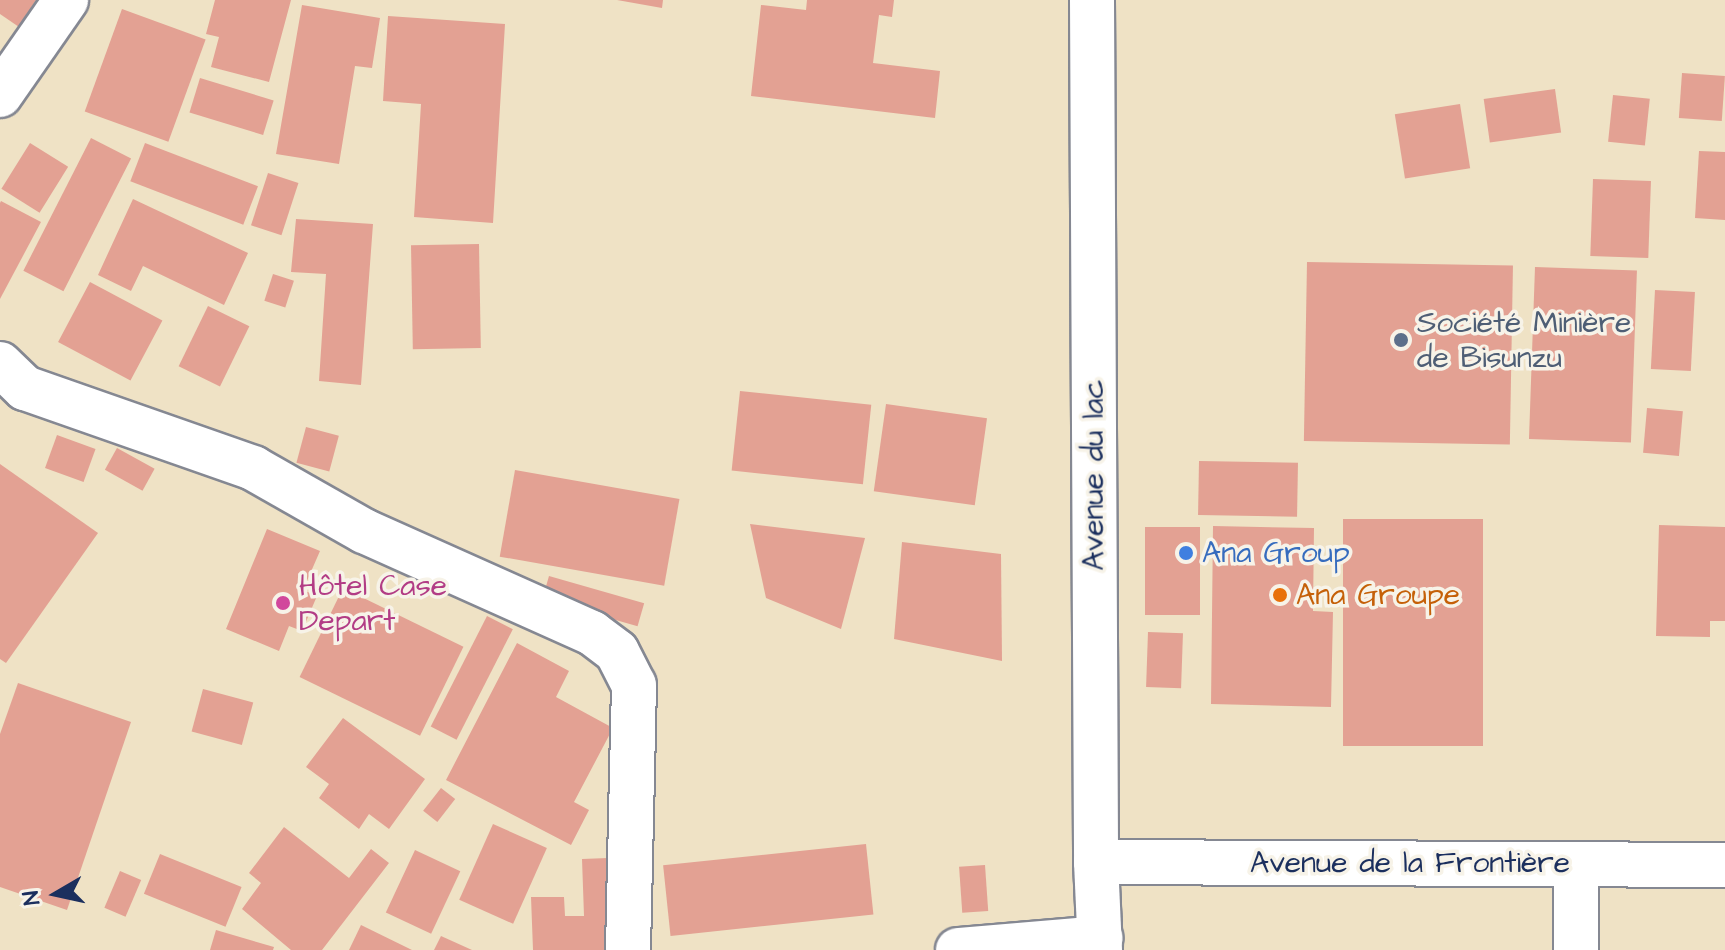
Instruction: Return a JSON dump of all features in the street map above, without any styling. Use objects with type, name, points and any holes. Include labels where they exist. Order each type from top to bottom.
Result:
[{"type":"street","points":[[0,95],[66,0]]},
{"type":"street","name":"Avenue du lac","points":[[1092,0],[1096,862],[1100,944]]},
{"type":"street","points":[[0,364],[25,388],[253,468],[364,531],[592,633],[617,652],[634,685],[628,950]]},
{"type":"street","name":"Avenue de la Frontière","points":[[1096,862],[1725,865]]},
{"type":"street","points":[[1576,864],[1576,950]]},
{"type":"street","points":[[958,950],[1100,944]]},
{"type":"building","points":[[0,0],[36,0],[19,27],[0,14]]},
{"type":"building","points":[[215,0],[291,0],[269,82],[211,67],[219,37],[206,34]]},
{"type":"building","points":[[617,0],[663,0],[662,8]]},
{"type":"building","points":[[807,0],[894,0],[892,17],[879,15],[873,63],[940,71],[935,118],[751,96],[761,5],[806,10]]},
{"type":"building","points":[[302,5],[380,18],[372,68],[355,66],[339,164],[276,154]]},
{"type":"building","points":[[122,9],[206,39],[168,142],[85,111]]},
{"type":"building","points":[[388,16],[505,24],[493,223],[414,217],[421,104],[383,101]]},
{"type":"building","points":[[1682,73],[1725,76],[1722,121],[1679,118]]},
{"type":"building","points":[[200,78],[274,101],[263,135],[189,112]]},
{"type":"building","points":[[1555,89],[1561,133],[1490,143],[1484,99]]},
{"type":"building","points":[[1613,95],[1650,99],[1645,146],[1608,142]]},
{"type":"building","points":[[1460,104],[1470,168],[1405,179],[1395,114]]},
{"type":"building","points":[[91,138],[131,158],[63,291],[23,271]]},
{"type":"building","points":[[30,143],[68,167],[40,213],[1,189]]},
{"type":"building","points":[[145,143],[258,186],[243,225],[130,181]]},
{"type":"building","points":[[1699,151],[1725,152],[1725,220],[1695,218]]},
{"type":"building","points":[[268,173],[298,183],[281,235],[251,225]]},
{"type":"building","points":[[1593,179],[1651,181],[1648,258],[1590,256]]},
{"type":"building","points":[[133,199],[248,253],[224,305],[143,266],[131,291],[98,275]]},
{"type":"building","points":[[0,203],[41,222],[0,299]]},
{"type":"building","points":[[296,219],[373,224],[361,385],[319,381],[326,274],[291,272]]},
{"type":"building","points":[[479,244],[481,348],[413,349],[411,245]]},
{"type":"building","points":[[1307,262],[1513,266],[1510,445],[1304,441]]},
{"type":"building","points":[[1535,267],[1637,271],[1631,442],[1529,439]]},
{"type":"building","points":[[273,274],[294,281],[285,307],[264,301]]},
{"type":"building","points":[[90,282],[162,320],[130,381],[58,342]]},
{"type":"building","points":[[1655,290],[1695,292],[1691,371],[1651,369]]},
{"type":"building","points":[[208,306],[249,326],[220,386],[179,366]]},
{"type":"building","points":[[740,391],[871,405],[863,484],[732,471]]},
{"type":"building","points":[[886,404],[987,418],[975,505],[874,491]]},
{"type":"building","points":[[1647,408],[1683,411],[1679,456],[1643,453]]},
{"type":"building","points":[[306,427],[339,436],[329,472],[296,463]]},
{"type":"building","points":[[57,435],[96,449],[84,482],[45,468]]},
{"type":"building","points":[[117,448],[155,469],[142,491],[105,470]]},
{"type":"building","points":[[1199,461],[1298,463],[1297,517],[1198,515]]},
{"type":"building","points":[[0,464],[98,533],[6,663],[0,659]]},
{"type":"building","points":[[515,470],[679,499],[664,586],[500,557]]},
{"type":"building","points":[[1343,519],[1483,519],[1483,746],[1343,746]]},
{"type":"building","points":[[750,524],[865,538],[841,629],[766,598]]},
{"type":"building","points":[[1659,525],[1725,527],[1725,621],[1710,621],[1710,637],[1656,636]]},
{"type":"building","points":[[1213,526],[1314,528],[1313,611],[1333,612],[1331,707],[1211,704]]},
{"type":"building","points":[[1145,527],[1200,527],[1200,615],[1145,615]]},
{"type":"building","points":[[267,529],[320,551],[303,590],[317,596],[302,631],[289,626],[279,651],[226,629]]},
{"type":"building","points":[[902,542],[1001,554],[1002,661],[894,639]]},
{"type":"building","points":[[549,576],[644,603],[638,626],[542,599]]},
{"type":"building","points":[[343,588],[463,647],[420,736],[300,677]]},
{"type":"building","points":[[487,616],[513,629],[457,740],[431,726]]},
{"type":"building","points":[[1148,632],[1183,633],[1181,688],[1146,687]]},
{"type":"building","points":[[517,643],[569,671],[556,697],[613,728],[574,802],[589,810],[571,845],[446,780]]},
{"type":"building","points":[[18,683],[131,722],[67,910],[0,887],[0,734]]},
{"type":"building","points":[[203,689],[253,702],[242,745],[192,732]]},
{"type":"building","points":[[343,718],[425,779],[389,829],[369,814],[359,829],[319,798],[329,784],[306,767]]},
{"type":"building","points":[[441,788],[455,799],[437,822],[423,811]]},
{"type":"building","points":[[493,824],[547,848],[513,924],[459,900]]},
{"type":"building","points":[[284,827],[349,878],[371,849],[389,863],[322,950],[291,950],[242,909],[261,883],[249,873]]},
{"type":"building","points":[[866,844],[873,915],[671,936],[663,865]]},
{"type":"building","points":[[415,850],[460,871],[431,934],[386,913]]},
{"type":"building","points":[[160,854],[242,887],[225,927],[144,894]]},
{"type":"building","points":[[608,858],[611,950],[533,950],[531,897],[564,897],[565,916],[584,916],[582,859]]},
{"type":"building","points":[[985,865],[988,911],[962,913],[959,867]]},
{"type":"building","points":[[120,871],[141,880],[126,917],[104,908]]},
{"type":"building","points":[[361,925],[412,950],[349,950]]},
{"type":"building","points":[[216,930],[274,947],[273,950],[210,950]]},
{"type":"building","points":[[441,936],[472,950],[434,950]]},
{"type":"place","name":"Société Minière de Bisunzu","points":[[1401,340]]},
{"type":"place","name":"Ana Group","points":[[1186,553]]},
{"type":"place","name":"Ana Groupe","points":[[1280,595]]},
{"type":"place","name":"Hôtel Case Depart","points":[[283,603]]}]
